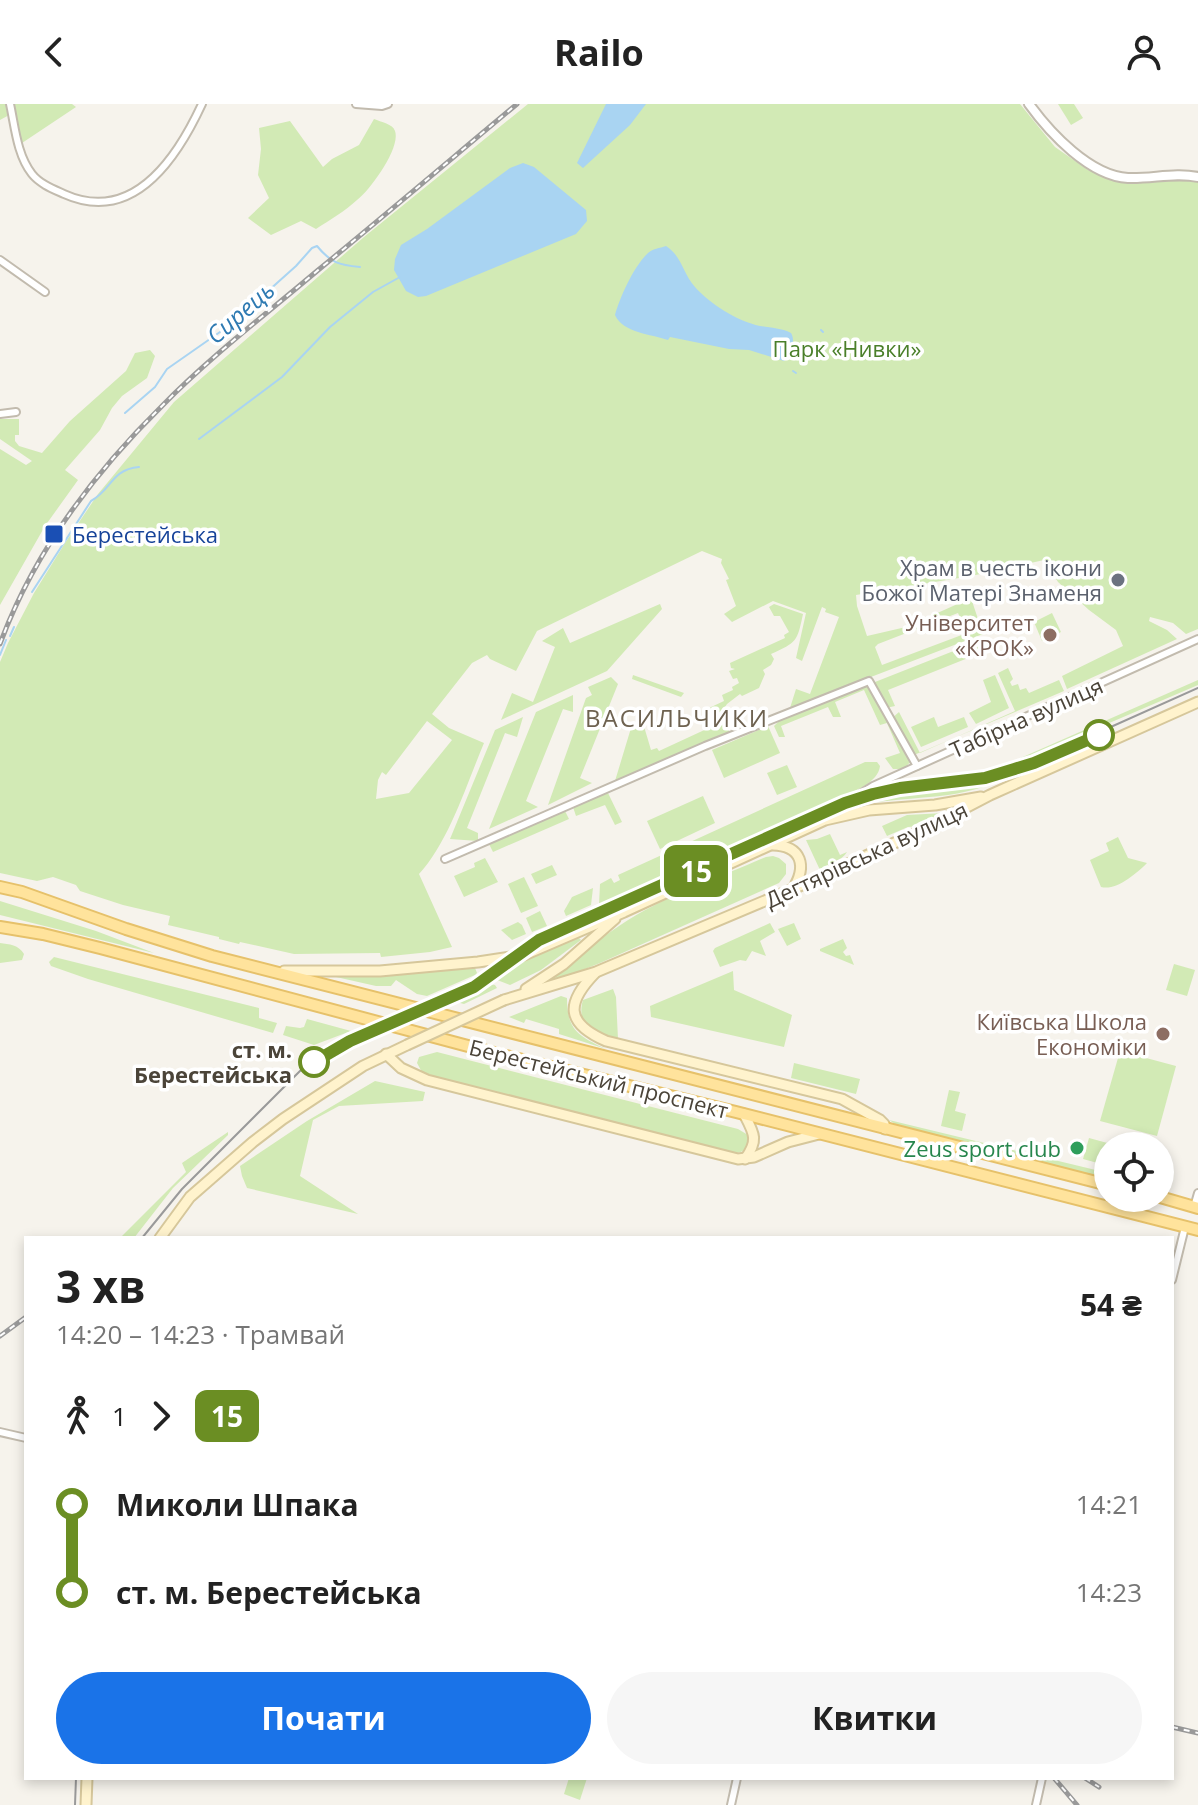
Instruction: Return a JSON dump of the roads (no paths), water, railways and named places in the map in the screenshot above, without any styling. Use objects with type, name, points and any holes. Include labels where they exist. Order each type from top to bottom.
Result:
[{"type":"main road","name":"Дегтярівська вулиця","points":[[161,1236],[190,1197],[253,1142],[317,1095],[386,1054],[504,1000],[596,972],[793,889],[936,824],[990,795],[1198,702]]},
{"type":"main road","name":"Дегтярівська вулиця","points":[[810,826],[869,810],[935,805],[990,795]]},
{"type":"main road","name":"Табірна вулиця","points":[[269,971],[380,971],[508,958],[534,951],[624,912],[810,826]]},
{"type":"main road","points":[[772,845],[784,845],[798,856],[801,872],[793,889]]},
{"type":"main road","name":"Берестейський проспект","points":[[0,887],[212,956],[1094,1181]]},
{"type":"main road","name":"Дегтярівська вулиця","points":[[517,995],[564,964],[624,912]]},
{"type":"main road","name":"Берестейський проспект","points":[[0,927],[100,948],[498,1054],[1198,1230]]},
{"type":"main road","points":[[596,972],[573,1003],[578,1021],[595,1036],[842,1099],[880,1120],[885,1129]]},
{"type":"main road","points":[[386,1054],[401,1068],[427,1080],[738,1159],[754,1157],[788,1142],[819,1134]]},
{"type":"main road","points":[[744,1114],[754,1139],[754,1145],[745,1159]]},
{"type":"main road","points":[[1174,1201],[1196,1207]]},
{"type":"main road","points":[[86,1805],[87,1780]]},
{"type":"street","points":[[10,104],[23,160],[34,177],[75,199],[93,202],[128,195],[156,176],[178,151],[202,104]]},
{"type":"street","points":[[356,104],[388,104]]},
{"type":"street","points":[[1029,104],[1063,143],[1091,165],[1114,176],[1198,177]]},
{"type":"street","points":[[0,260],[45,292]]},
{"type":"street","points":[[0,414],[16,412]]},
{"type":"street","name":"Табірна вулиця","points":[[810,826],[856,795],[895,776],[1198,639]]},
{"type":"street","points":[[445,859],[705,746],[869,681],[917,766]]},
{"type":"street","points":[[1196,1207],[1198,1193]]},
{"type":"street","points":[[1174,1272],[1185,1227]]},
{"type":"street","points":[[0,1432],[24,1438]]},
{"type":"street","points":[[731,1805],[737,1780]]},
{"type":"street","points":[[1036,1805],[1042,1780]]},
{"type":"water","points":[[606,104],[646,104],[630,125],[583,168],[577,163]]},
{"type":"water","points":[[523,163],[534,167],[586,210],[587,221],[576,234],[426,296],[418,297],[406,291],[394,270],[401,245],[510,168]]},
{"type":"water","points":[[666,246],[676,255],[695,287],[716,305],[751,324],[791,333],[793,344],[787,358],[784,361],[749,350],[670,337],[668,340],[624,326],[615,315],[628,282],[650,252]]},
{"type":"waterway","name":"Сирець","points":[[125,413],[155,387],[167,369],[230,325],[312,248],[317,246],[336,262],[360,267]]},
{"type":"waterway","points":[[199,439],[282,377],[330,327],[373,292],[400,277]]},
{"type":"waterway","points":[[32,592],[91,501],[122,472],[139,467]]},
{"type":"waterway","points":[[10,636],[14,627]]},
{"type":"waterway","points":[[0,655],[6,640]]},
{"type":"tram line","points":[[144,1236],[182,1189],[311,1060],[347,1038],[473,984],[535,938],[837,802],[883,787],[975,777],[1001,771],[1075,743],[1198,688]]},
{"type":"tram line","name":"15","points":[[314,1062],[350,1041],[474,987],[539,940],[845,803],[900,788],[968,781],[1010,772],[1099,735]]},
{"type":"tram line","points":[[75,1805],[76,1780]]},
{"type":"railway","points":[[0,644],[30,578],[68,516],[137,432],[218,353],[517,104]]},
{"type":"railway","points":[[0,1336],[24,1318]]},
{"type":"railway","points":[[1174,1727],[1198,1733]]},
{"type":"railway","points":[[1056,1780],[1077,1805]]},
{"type":"railway","points":[[1088,1780],[1099,1787]]},
{"type":"place","name":"Берестейська","points":[[54,534]]},
{"type":"place","name":"Храм в честь ікони Божої Матері Знаменя","points":[[1118,580]]},
{"type":"place","name":"Університет «КРОК»","points":[[1050,635]]},
{"type":"place","name":"Київська Школа Економіки","points":[[1163,1034]]},
{"type":"place","name":"ст. м. Берестейська","points":[[314,1062]]},
{"type":"place","name":"Zeus sport club","points":[[1077,1148]]},
{"type":"district","name":"ВАСИЛЬЧИКИ","points":[[677,717]]},
{"type":"park label","name":"Парк «Нивки»","points":[[847,348]]}]
